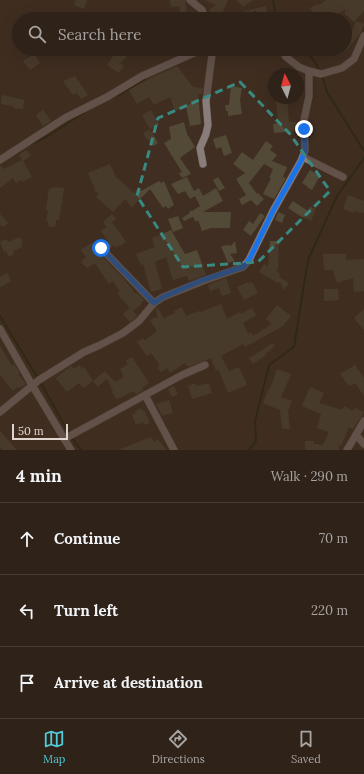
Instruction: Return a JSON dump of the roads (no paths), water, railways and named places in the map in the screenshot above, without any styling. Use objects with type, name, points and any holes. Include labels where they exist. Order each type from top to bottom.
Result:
[{"type":"street","points":[[190,0],[203,12]]},
{"type":"street","points":[[285,56],[299,67],[309,72],[322,74],[342,68],[349,64],[354,59],[364,36]]},
{"type":"street","points":[[0,160],[66,118],[107,97],[142,76],[187,56]]},
{"type":"street","points":[[204,164],[200,148],[208,125],[206,101],[212,56]]},
{"type":"street","points":[[0,412],[32,385],[84,352],[100,346],[123,333],[139,321],[154,303],[163,297],[203,280],[243,267],[249,260],[273,211],[303,157],[305,151],[304,120],[309,96],[309,72]]},
{"type":"street","points":[[303,157],[343,177]]},
{"type":"street","points":[[101,248],[154,303]]},
{"type":"street","points":[[0,329],[71,450]]},
{"type":"street","points":[[64,439],[182,375],[205,365]]},
{"type":"street","points":[[145,395],[174,450]]},
{"type":"street","points":[[347,450],[364,422]]},
{"type":"street","points":[[356,435],[364,444]]},
{"type":"waterway","points":[[273,0],[275,12]]},
{"type":"waterway","points":[[310,56],[320,72]]},
{"type":"waterway","points":[[322,76],[327,92],[364,151]]},
{"type":"waterway","points":[[115,96],[121,94],[146,78]]},
{"type":"waterway","points":[[31,144],[48,136],[85,112]]},
{"type":"waterway","points":[[249,450],[256,441],[255,421],[269,365],[294,347],[308,260],[337,196],[364,158]]},
{"type":"waterway","points":[[0,316],[70,435],[81,450]]}]
